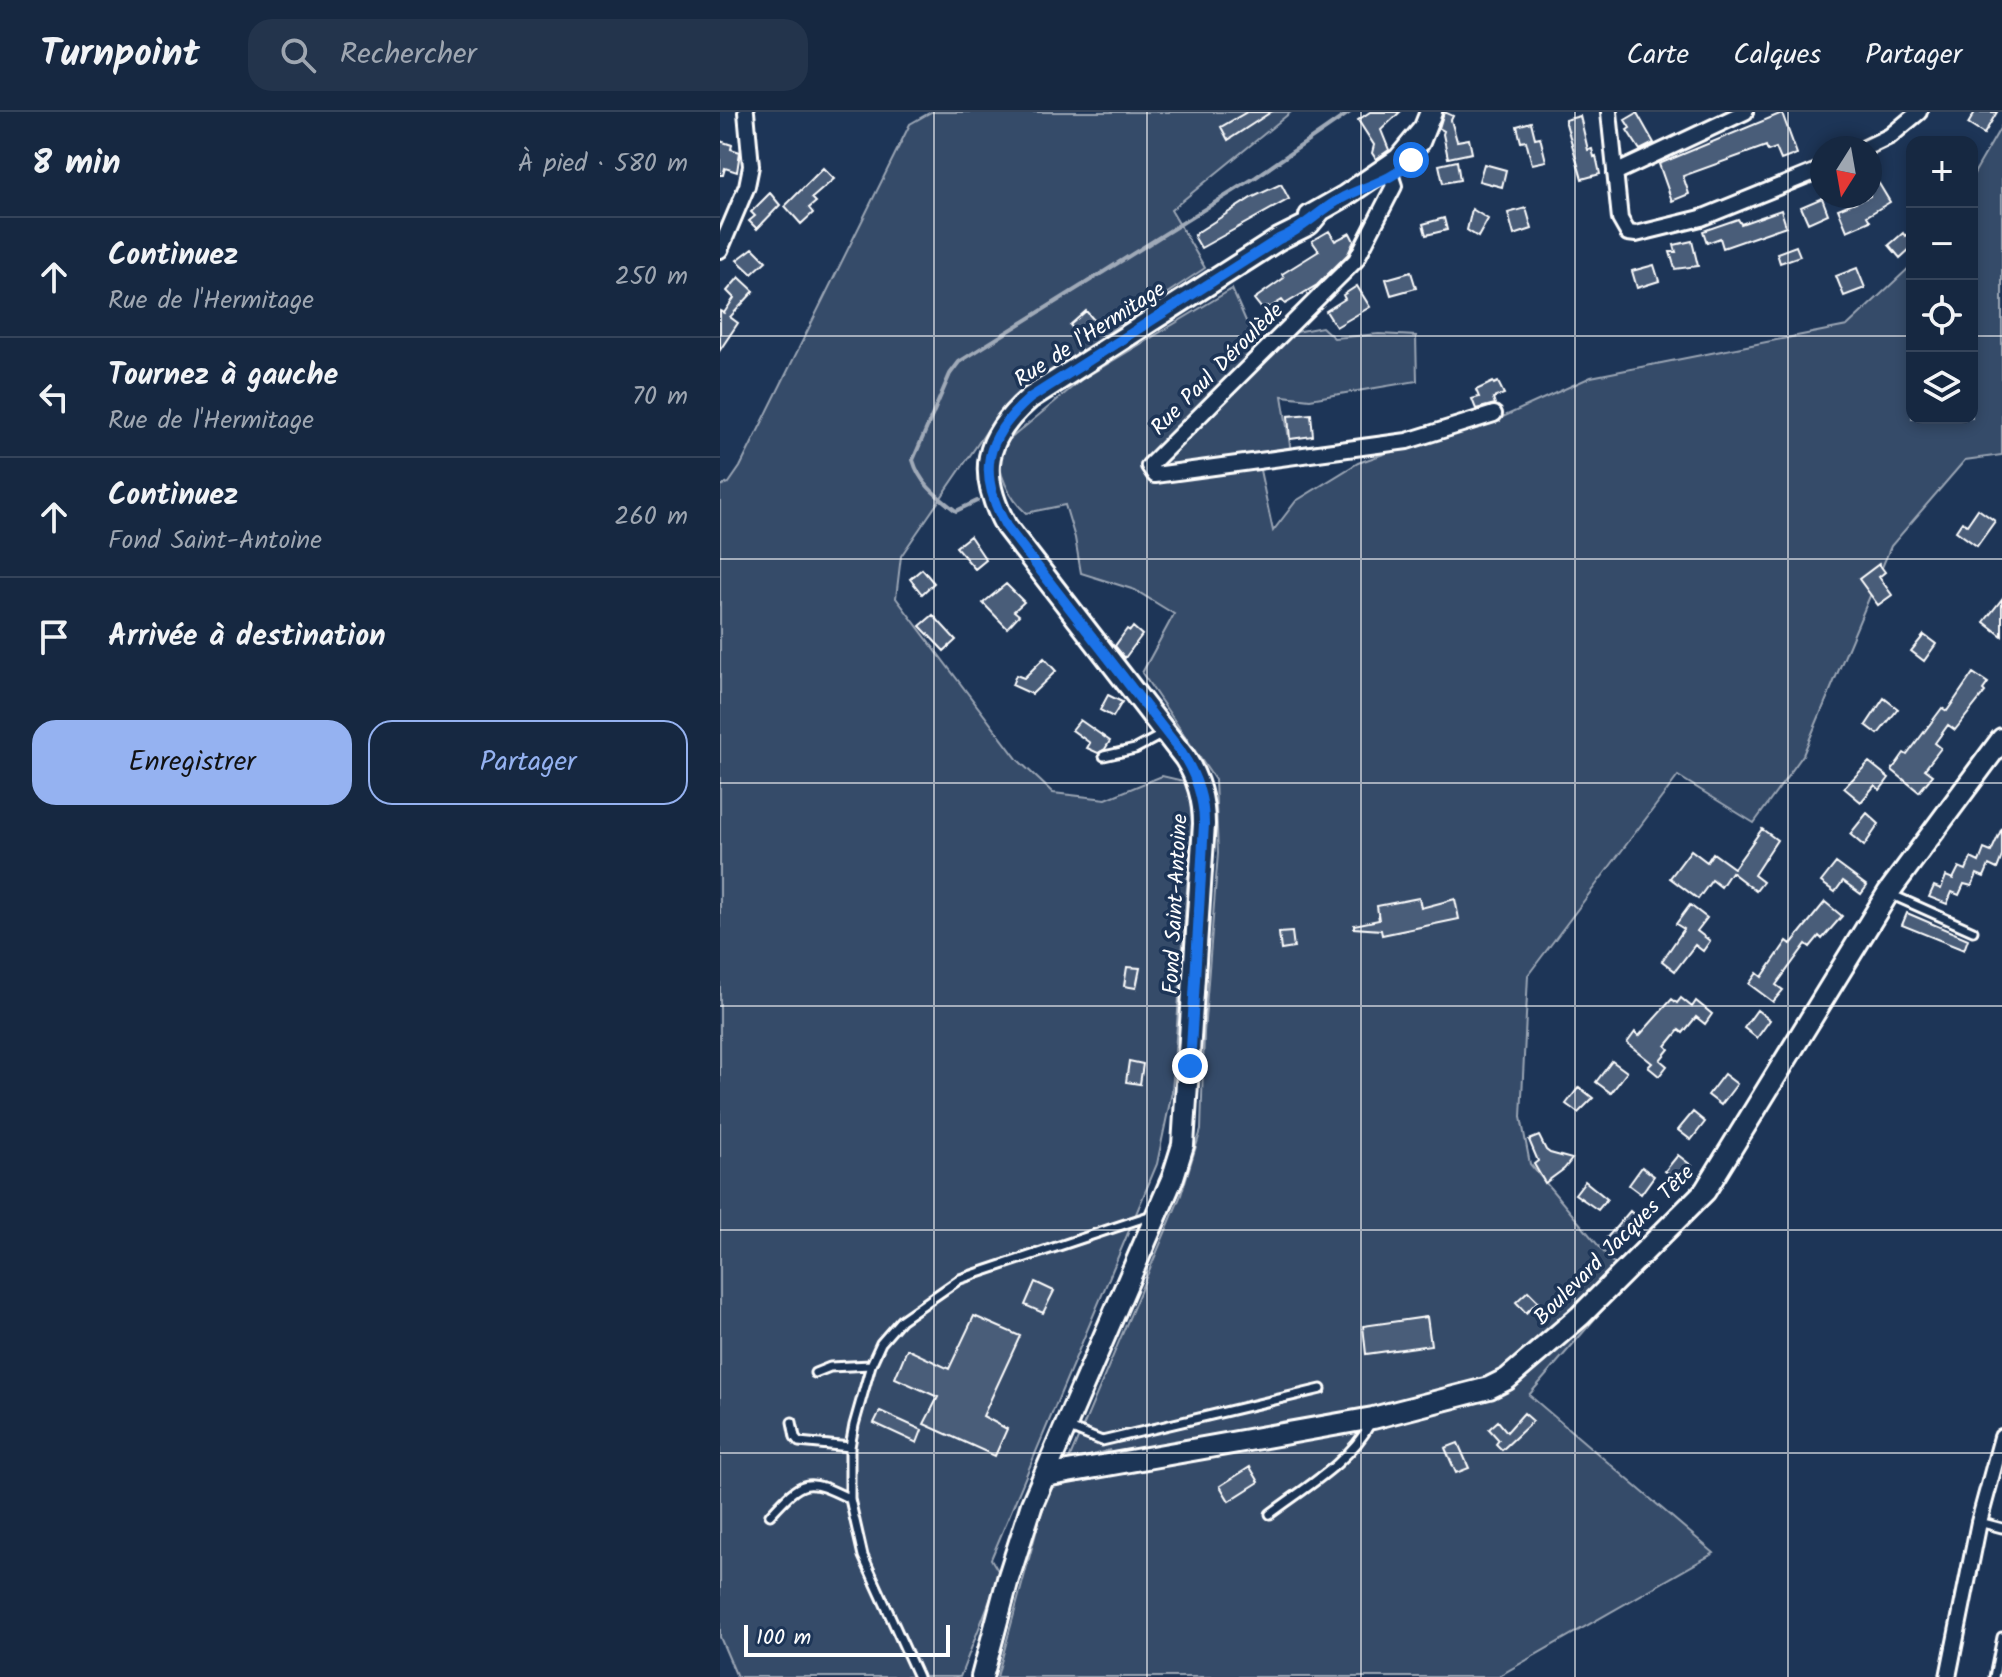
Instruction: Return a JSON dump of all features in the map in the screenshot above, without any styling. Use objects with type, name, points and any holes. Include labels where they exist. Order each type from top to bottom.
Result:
[{"type":"main road","name":"Rue de l'Hermitage","points":[[1051,586],[1006,526],[990,492],[991,452],[1008,419],[1030,398],[1279,239],[1288,229],[1390,171],[1427,121]]},
{"type":"main road","name":"Fond Saint-Antoine","points":[[1045,1476],[1178,1164],[1186,1129],[1204,811],[1191,767],[1051,586]]},
{"type":"main road","name":"Boulevard Jacques Tête","points":[[1045,1476],[1373,1418],[1489,1388],[1507,1379],[1580,1316],[1705,1191],[1888,893],[2002,740]]},
{"type":"main road","points":[[979,1677],[1011,1567],[1045,1476]]},
{"type":"street","points":[[720,250],[747,186],[751,166],[746,112]]},
{"type":"street","points":[[1615,173],[1745,112]]},
{"type":"street","points":[[1882,140],[1919,112]]},
{"type":"street","points":[[1611,113],[1620,219],[1628,233],[1636,234],[1701,218],[1810,174]]},
{"type":"street","name":"Rue Paul Déroulède","points":[[1390,171],[1393,188],[1356,260],[1149,466],[1155,475],[1407,441],[1494,414]]},
{"type":"street","points":[[1948,1677],[1979,1522],[2002,1437]]},
{"type":"lane","points":[[1104,756],[1135,749],[1166,732]]},
{"type":"lane","points":[[1888,893],[1973,931]]},
{"type":"lane","points":[[918,1677],[863,1556],[850,1499],[850,1447],[871,1365],[881,1343],[901,1320],[960,1279],[1158,1213]]},
{"type":"lane","points":[[815,1373],[830,1367],[871,1365]]},
{"type":"lane","points":[[1065,1426],[1102,1441],[1321,1389]]},
{"type":"lane","points":[[1270,1514],[1349,1453],[1363,1437],[1373,1418]]},
{"type":"lane","points":[[792,1422],[799,1442],[850,1447]]},
{"type":"lane","points":[[770,1515],[792,1492],[803,1486],[820,1484],[850,1499]]},
{"type":"lane","points":[[1979,1522],[2002,1528]]},
{"type":"lane","points":[[1994,1677],[2002,1637]]},
{"type":"shaded area","points":[[931,112],[1291,112],[1171,210],[1205,268],[1113,329],[995,419],[901,556],[896,598],[1018,760],[1053,793],[1106,799],[1162,776],[1188,782],[1192,822],[1172,1092],[1157,1164],[991,1559],[1000,1574],[960,1677],[737,1677],[720,1637],[720,486],[729,483],[740,467],[910,124]]},
{"type":"shaded area","points":[[2002,125],[2002,455],[1965,460],[1891,546],[1803,755],[1754,823],[1678,776],[1528,975],[1521,1117],[1530,1164],[1612,1262],[1637,1270],[1529,1395],[1714,1553],[1497,1677],[997,1677],[1041,1514],[1054,1483],[1110,1450],[1068,1462],[1181,1195],[1201,1130],[1204,1033],[1218,853],[1215,780],[1142,673],[1174,614],[1135,590],[1081,573],[1065,505],[1026,513],[1005,484],[998,449],[1081,380],[1232,289],[1256,344],[1266,355],[1296,332],[1322,327],[1334,338],[1379,334],[1416,336],[1417,381],[1310,399],[1282,396],[1291,451],[1257,456],[1273,531],[1296,501],[1358,463],[1496,420],[1591,377],[1847,326],[1906,271],[1906,424],[1978,424],[1978,167]]},
{"type":"building","points":[[1247,112],[1271,112],[1228,140],[1221,127]]},
{"type":"building","points":[[1370,112],[1400,112],[1381,130],[1389,150],[1376,159],[1372,153],[1374,145],[1358,120]]},
{"type":"building","points":[[1444,112],[1453,116],[1451,120],[1457,141],[1469,139],[1472,153],[1448,158],[1444,131],[1439,128]]},
{"type":"building","points":[[1975,112],[1997,112],[1984,134],[1968,124]]},
{"type":"building","points":[[1637,113],[1654,143],[1640,150],[1627,130],[1630,128],[1625,120]]},
{"type":"building","points":[[1782,113],[1797,154],[1781,160],[1776,148],[1768,151],[1766,146],[1683,176],[1689,194],[1672,201],[1659,164]]},
{"type":"building","points":[[1580,116],[1588,150],[1592,149],[1596,156],[1600,174],[1582,179],[1565,120]]},
{"type":"building","points":[[1531,122],[1535,138],[1540,137],[1546,161],[1532,164],[1526,141],[1521,142],[1517,126]]},
{"type":"building","points":[[720,141],[740,152],[737,172],[725,168],[723,175],[720,175]]},
{"type":"building","points":[[1457,161],[1460,180],[1443,183],[1439,165]]},
{"type":"building","points":[[1484,164],[1506,170],[1502,187],[1479,181]]},
{"type":"building","points":[[823,168],[834,179],[812,198],[816,202],[809,208],[813,213],[801,224],[785,206]]},
{"type":"building","points":[[1281,184],[1289,199],[1201,248],[1194,236],[1198,232],[1251,198]]},
{"type":"building","points":[[1882,189],[1890,202],[1882,207]]},
{"type":"building","points":[[770,193],[780,205],[757,229],[749,221],[755,216],[751,212]]},
{"type":"building","points":[[1810,203],[1810,208],[1826,208],[1828,214],[1808,223],[1801,207]]},
{"type":"building","points":[[1526,208],[1532,229],[1514,235],[1508,213]]},
{"type":"building","points":[[1880,208],[1867,216],[1870,221],[1847,231],[1838,209]]},
{"type":"building","points":[[1472,209],[1488,219],[1478,237],[1467,230]]},
{"type":"building","points":[[1781,210],[1786,226],[1723,248],[1720,238],[1707,243],[1703,231],[1738,219],[1741,224]]},
{"type":"building","points":[[1444,218],[1447,230],[1426,235],[1423,224]]},
{"type":"building","points":[[1329,231],[1335,241],[1350,233],[1354,241],[1348,254],[1317,285],[1285,304],[1282,300],[1262,309],[1254,299],[1284,278],[1282,274],[1319,251],[1312,241]]},
{"type":"building","points":[[1903,233],[1906,252],[1900,258],[1889,245]]},
{"type":"building","points":[[1692,241],[1698,266],[1675,269],[1670,252],[1676,252],[1674,245]]},
{"type":"building","points":[[1796,246],[1800,256],[1780,263],[1777,253]]},
{"type":"building","points":[[753,248],[766,261],[752,274],[737,260]]},
{"type":"building","points":[[1654,265],[1659,281],[1637,288],[1632,271]]},
{"type":"building","points":[[1857,268],[1865,288],[1844,296],[1836,276]]},
{"type":"building","points":[[1411,272],[1416,288],[1391,295],[1386,279]]},
{"type":"building","points":[[739,277],[754,291],[730,317],[738,323],[720,350],[720,311],[724,313],[734,298],[727,291]]},
{"type":"building","points":[[1357,286],[1370,307],[1336,327],[1326,311],[1345,299],[1343,295]]},
{"type":"building","points":[[1086,311],[1101,328],[1085,342],[1070,325]]},
{"type":"building","points":[[1498,382],[1504,394],[1493,398],[1495,404],[1476,409],[1472,399],[1479,397],[1476,390]]},
{"type":"building","points":[[1311,414],[1313,436],[1290,439],[1288,416]]},
{"type":"building","points":[[1978,509],[1995,521],[1977,546],[1956,531],[1962,522],[1967,525]]},
{"type":"building","points":[[970,536],[986,560],[975,569],[956,547]]},
{"type":"building","points":[[1879,564],[1885,572],[1879,577],[1892,595],[1878,605],[1859,579]]},
{"type":"building","points":[[922,569],[934,583],[922,594],[910,579]]},
{"type":"building","points":[[1006,584],[1024,602],[1014,611],[1019,615],[1007,628],[983,603]]},
{"type":"building","points":[[2002,599],[2002,636],[1984,622]]},
{"type":"building","points":[[933,615],[956,640],[944,651],[920,626]]},
{"type":"building","points":[[1133,627],[1142,635],[1125,658],[1115,646],[1127,629],[1130,631]]},
{"type":"building","points":[[1924,635],[1936,644],[1924,661],[1911,651]]},
{"type":"building","points":[[1044,658],[1056,671],[1032,694],[1012,685],[1016,675],[1024,678]]},
{"type":"building","points":[[1973,673],[1988,683],[1983,690],[1985,692],[1955,730],[1948,725],[1935,743],[1941,748],[1925,769],[1933,775],[1919,792],[1892,770],[1942,708],[1947,711]]},
{"type":"building","points":[[1108,695],[1122,702],[1113,717],[1100,710]]},
{"type":"building","points":[[1884,698],[1898,709],[1878,734],[1866,725]]},
{"type":"building","points":[[1080,720],[1110,741],[1105,749],[1098,753],[1087,748],[1090,743],[1072,730]]},
{"type":"building","points":[[1869,762],[1889,778],[1880,790],[1875,785],[1861,802],[1844,788]]},
{"type":"building","points":[[1867,813],[1879,824],[1864,846],[1850,834]]},
{"type":"building","points":[[2002,828],[2002,856],[1997,869],[1989,865],[1984,877],[1977,874],[1972,886],[1964,884],[1959,895],[1952,892],[1947,904],[1929,897],[1934,886],[1941,889],[1946,876],[1953,879],[1959,867],[1966,870],[1971,858],[1979,862],[1984,849],[1991,852]]},
{"type":"building","points":[[1762,829],[1777,840],[1754,875],[1763,882],[1756,891],[1731,872],[1721,887],[1712,880],[1698,899],[1670,878],[1691,850],[1707,862],[1713,853],[1734,868]]},
{"type":"building","points":[[1836,863],[1867,886],[1861,894],[1843,881],[1835,892],[1821,882]]},
{"type":"building","points":[[1419,898],[1421,908],[1455,899],[1459,919],[1382,935],[1381,930],[1354,928],[1354,925],[1379,920],[1377,906]]},
{"type":"building","points":[[1825,902],[1842,916],[1822,939],[1819,936],[1810,947],[1806,944],[1776,985],[1783,990],[1773,1002],[1749,984],[1757,973],[1762,977],[1787,941],[1791,944]]},
{"type":"building","points":[[1690,905],[1707,918],[1697,931],[1710,941],[1703,951],[1695,945],[1675,971],[1662,961],[1684,929],[1676,924]]},
{"type":"building","points":[[1907,913],[1968,939],[1964,950],[1902,925]]},
{"type":"building","points":[[1292,932],[1294,948],[1281,950],[1279,933]]},
{"type":"building","points":[[1127,967],[1140,968],[1136,988],[1124,986]]},
{"type":"building","points":[[1681,998],[1692,1007],[1696,1001],[1712,1014],[1705,1024],[1696,1017],[1683,1033],[1679,1030],[1666,1046],[1669,1049],[1660,1060],[1667,1066],[1659,1076],[1648,1067],[1652,1063],[1627,1043],[1635,1032],[1639,1036],[1672,999],[1677,1003]]},
{"type":"building","points":[[1757,1010],[1770,1020],[1757,1038],[1744,1028]]},
{"type":"building","points":[[1129,1061],[1143,1064],[1140,1084],[1126,1082]]},
{"type":"building","points":[[1612,1061],[1627,1072],[1611,1093],[1596,1082]]},
{"type":"building","points":[[1724,1074],[1737,1084],[1721,1105],[1708,1095]]},
{"type":"building","points":[[1579,1087],[1593,1098],[1578,1113],[1566,1104]]},
{"type":"building","points":[[1693,1112],[1705,1122],[1691,1140],[1678,1130]]},
{"type":"building","points":[[1539,1136],[1550,1153],[1572,1159],[1545,1183],[1534,1164],[1538,1161],[1529,1140]]},
{"type":"building","points":[[1678,1155],[1692,1166],[1679,1182],[1665,1171]]},
{"type":"building","points":[[1642,1167],[1654,1176],[1641,1194],[1629,1185]]},
{"type":"building","points":[[1585,1181],[1607,1199],[1598,1210],[1575,1194]]},
{"type":"building","points":[[1630,1211],[1640,1220],[1611,1249],[1604,1241]]},
{"type":"building","points":[[1035,1282],[1054,1291],[1043,1313],[1025,1305]]},
{"type":"building","points":[[1528,1291],[1538,1301],[1526,1313],[1516,1302]]},
{"type":"building","points":[[974,1316],[1020,1336],[983,1416],[1007,1429],[995,1456],[924,1424],[938,1397],[895,1378],[907,1349],[949,1369]]},
{"type":"building","points":[[1427,1317],[1431,1345],[1366,1354],[1363,1326]]},
{"type":"building","points":[[880,1411],[922,1430],[917,1443],[874,1423]]},
{"type":"building","points":[[1524,1413],[1533,1421],[1502,1450],[1496,1444],[1499,1440],[1489,1429],[1498,1421],[1507,1432]]},
{"type":"building","points":[[1458,1443],[1469,1468],[1456,1473],[1445,1448]]},
{"type":"building","points":[[1250,1467],[1259,1482],[1229,1501],[1220,1486]]},
{"type":"waterway","points":[[977,501],[956,511],[925,483],[913,460],[950,374],[959,362],[1256,177],[1350,112]]},
{"type":"route","points":[[1190,1066],[1204,824],[1199,787],[1179,749],[1006,526],[990,492],[991,452],[1008,419],[1030,398],[1279,239],[1309,224],[1319,212],[1345,196],[1398,173],[1411,160]]}]
